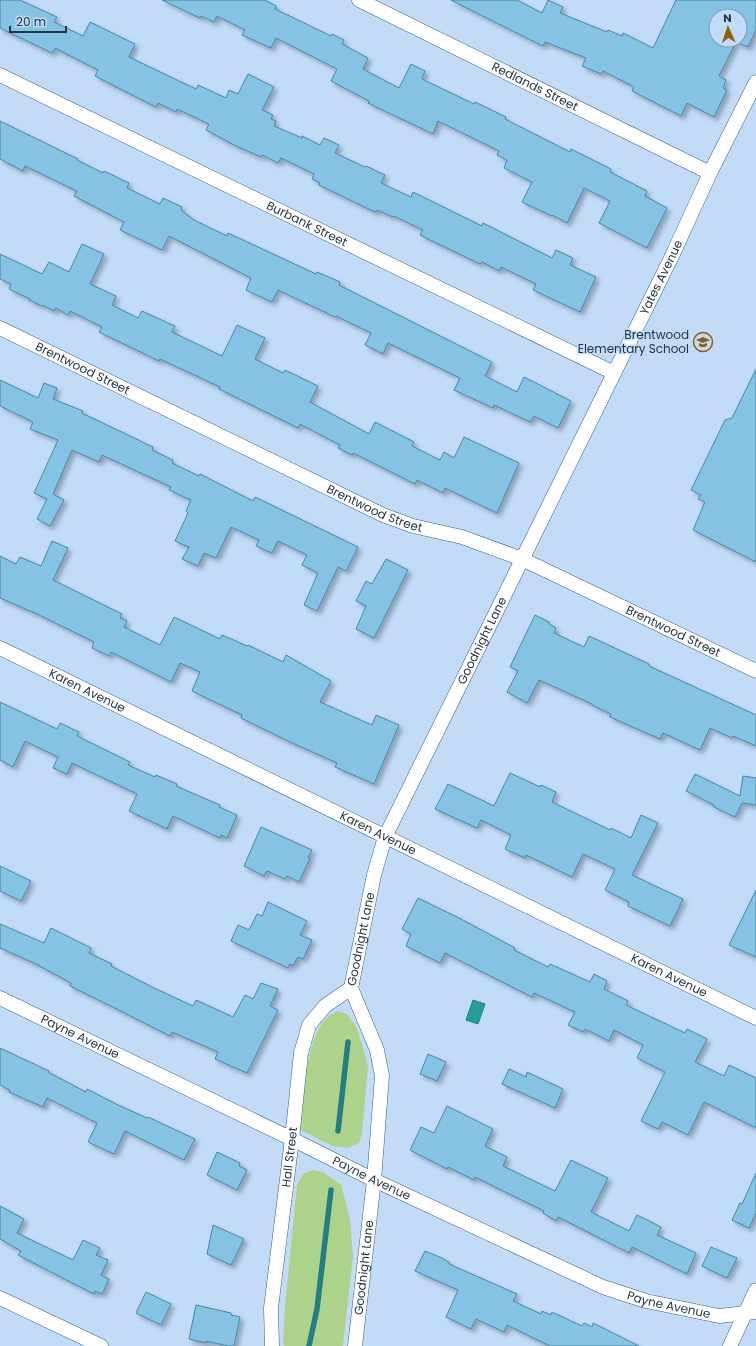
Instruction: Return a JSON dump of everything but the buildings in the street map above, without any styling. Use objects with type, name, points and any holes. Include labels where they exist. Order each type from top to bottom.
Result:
[{"type":"street","name":"Redlands Street","points":[[359,0],[710,173]]},
{"type":"street","name":"Burbank Street","points":[[0,75],[614,374]]},
{"type":"street","name":"Yates Avenue","points":[[522,559],[672,256],[710,173],[756,82]]},
{"type":"street","name":"Brentwood Street","points":[[0,328],[383,515],[414,526],[462,537],[522,559],[756,671]]},
{"type":"street","name":"Goodnight Lane","points":[[355,1346],[374,1180],[382,1076],[377,1050],[351,988],[374,875],[385,837],[522,559]]},
{"type":"street","name":"Karen Avenue","points":[[0,648],[756,1018]]},
{"type":"street","name":"Hall Street","points":[[272,1346],[271,1308],[301,1053],[309,1025],[325,1006],[351,988]]},
{"type":"street","name":"Payne Avenue","points":[[0,998],[374,1180],[603,1288],[646,1301],[719,1316],[751,1313]]},
{"type":"street","points":[[730,1346],[751,1313],[756,1290]]},
{"type":"street","points":[[0,1298],[87,1343],[101,1346]]},
{"type":"shaded area","points":[[473,1000],[485,1004],[478,1024],[466,1020]]},
{"type":"shaded area","points":[[337,1011],[347,1014],[357,1028],[368,1066],[362,1134],[359,1143],[348,1148],[332,1146],[301,1130],[307,1071],[314,1041],[319,1028],[326,1019]]},
{"type":"shaded area","points":[[313,1170],[323,1172],[341,1185],[350,1219],[353,1256],[343,1346],[284,1346],[283,1341],[297,1185],[303,1174]]},
{"type":"waterway","points":[[338,1131],[348,1042]]},
{"type":"waterway","points":[[309,1346],[317,1309],[331,1190]]},
{"type":"place","name":"Brentwood Elementary School","points":[[703,342]]}]
